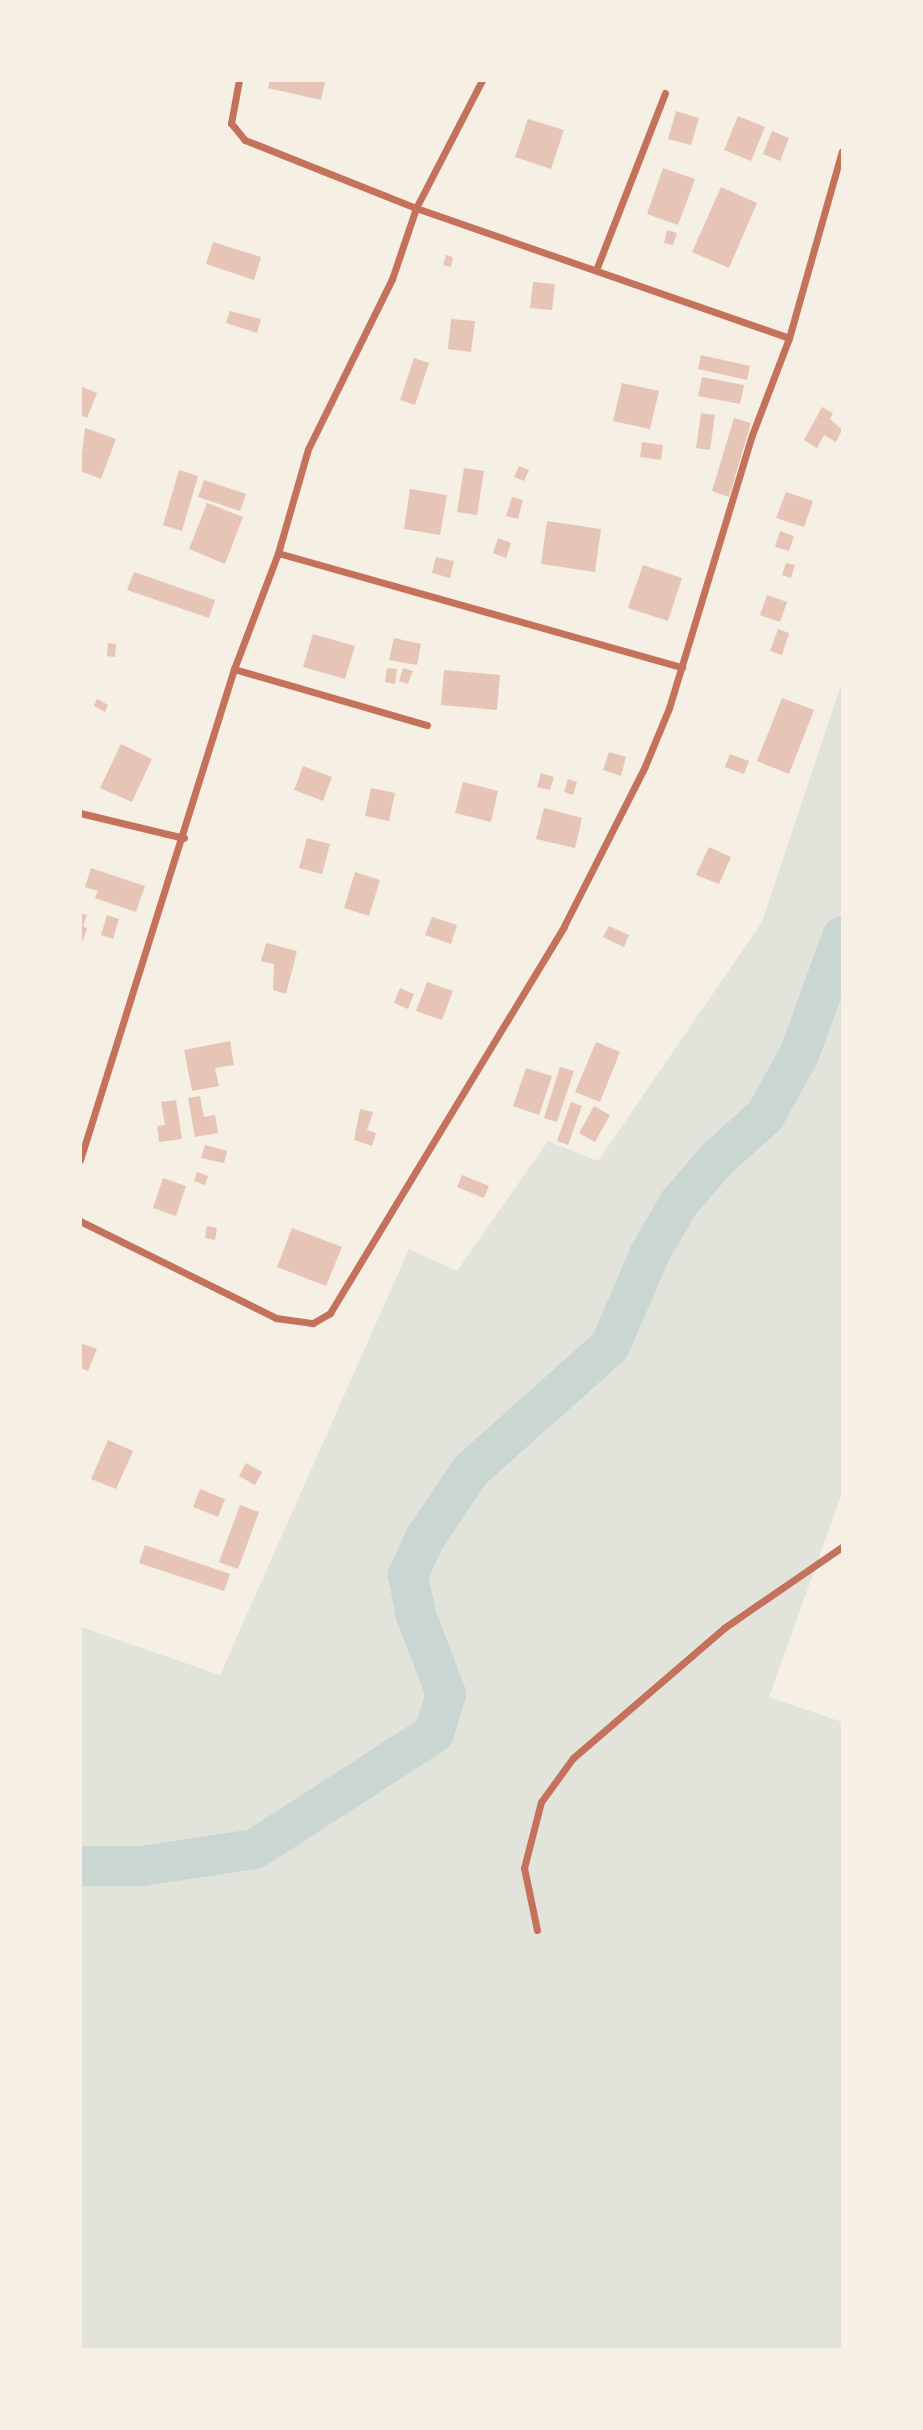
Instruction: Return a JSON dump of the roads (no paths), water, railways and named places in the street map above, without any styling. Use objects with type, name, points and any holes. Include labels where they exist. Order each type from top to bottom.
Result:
[{"type":"street","points":[[239,80],[231,123],[245,140],[416,208],[789,338]]},
{"type":"street","points":[[80,1160],[184,838],[234,669],[278,553],[308,449],[392,279],[416,208],[482,80]]},
{"type":"street","points":[[596,270],[665,93]]},
{"type":"street","points":[[80,1221],[276,1318],[313,1323],[330,1313],[564,926],[645,765],[682,667],[752,435],[789,338],[842,151]]},
{"type":"street","points":[[278,553],[682,667]]},
{"type":"street","points":[[234,669],[426,725]]},
{"type":"street","points":[[80,813],[184,838]]},
{"type":"street","points":[[537,1930],[524,1868],[541,1802],[573,1758],[724,1628],[842,1547]]},
{"type":"waterway","points":[[80,1866],[142,1866],[255,1849],[434,1733],[446,1694],[416,1615],[408,1575],[425,1538],[471,1470],[610,1346],[650,1253],[679,1203],[719,1157],[765,1116],[799,1055],[842,937]]}]
